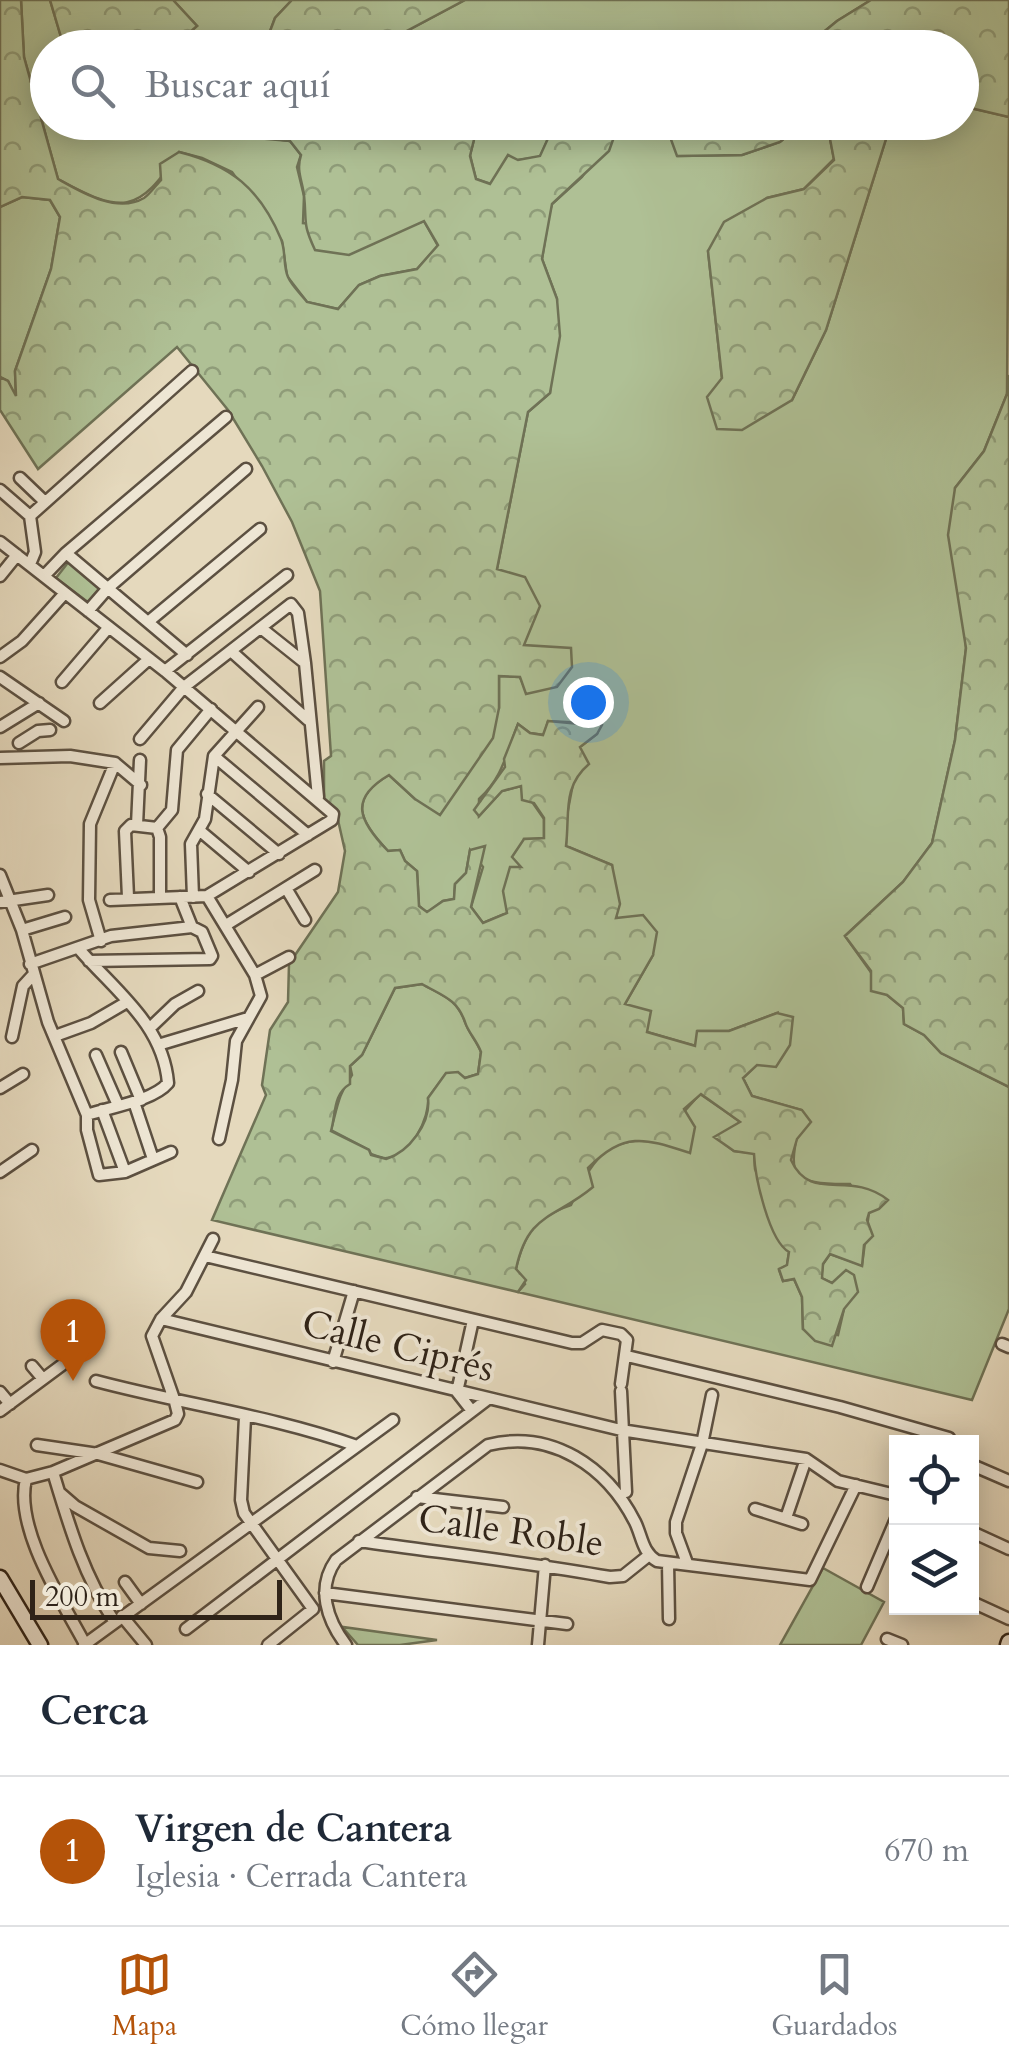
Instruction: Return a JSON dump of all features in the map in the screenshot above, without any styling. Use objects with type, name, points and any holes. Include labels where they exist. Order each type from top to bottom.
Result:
[{"type":"street","points":[[30,516],[192,371]]},
{"type":"street","points":[[44,576],[226,417]]},
{"type":"street","points":[[88,611],[108,588],[246,469]]},
{"type":"street","points":[[20,478],[44,501]]},
{"type":"street","points":[[0,490],[30,516],[36,552],[30,564]]},
{"type":"street","points":[[148,622],[260,529]]},
{"type":"street","points":[[0,542],[165,671],[333,814],[332,820],[308,836],[206,896],[100,900]]},
{"type":"street","points":[[66,553],[187,655]]},
{"type":"street","points":[[0,576],[17,555]]},
{"type":"street","points":[[165,671],[287,576]]},
{"type":"street","points":[[0,658],[22,641],[66,594]]},
{"type":"street","points":[[140,739],[184,687],[291,604],[298,613],[305,663],[318,798]]},
{"type":"street","points":[[62,682],[109,628]]},
{"type":"street","points":[[260,628],[305,663]]},
{"type":"street","points":[[231,650],[308,720]]},
{"type":"street","points":[[100,703],[149,659]]},
{"type":"street","points":[[2,683],[64,721]]},
{"type":"street","points":[[0,726],[45,690]]},
{"type":"street","points":[[194,897],[191,844],[205,819],[214,756],[258,707]]},
{"type":"street","points":[[157,828],[172,810],[177,750],[211,709]]},
{"type":"street","points":[[16,716],[44,730],[19,743]]},
{"type":"street","points":[[0,758],[70,756],[115,764],[141,785]]},
{"type":"street","points":[[214,756],[308,836]]},
{"type":"street","points":[[138,825],[140,760]]},
{"type":"street","points":[[101,941],[90,824],[115,764]]},
{"type":"street","points":[[207,794],[279,854]]},
{"type":"street","points":[[128,897],[126,831],[131,825],[157,828]]},
{"type":"street","points":[[157,828],[160,897]]},
{"type":"street","points":[[198,830],[248,872]]},
{"type":"street","points":[[226,924],[315,870]]},
{"type":"street","points":[[0,875],[4,900],[22,930],[55,1036],[87,1115],[100,1175],[125,1172],[171,1152]]},
{"type":"street","points":[[286,888],[305,920]]},
{"type":"street","points":[[4,900],[48,895]]},
{"type":"street","points":[[206,896],[255,976],[261,996],[236,1041],[220,1140]]},
{"type":"street","points":[[180,897],[192,927]]},
{"type":"street","points":[[22,930],[66,917]]},
{"type":"street","points":[[12,1037],[23,986],[32,969],[110,936],[192,927],[202,932],[212,956],[210,960],[89,961]]},
{"type":"street","points":[[78,950],[152,1027],[168,1083],[138,1101],[87,1115]]},
{"type":"street","points":[[255,976],[289,957]]},
{"type":"street","points":[[152,1027],[175,1004],[198,991]]},
{"type":"street","points":[[55,1036],[91,1023],[127,1002]]},
{"type":"street","points":[[158,1046],[248,1018]]},
{"type":"street","points":[[0,1022],[16,1022]]},
{"type":"street","points":[[122,1052],[153,1160]]},
{"type":"street","points":[[96,1055],[116,1104]]},
{"type":"street","points":[[0,1088],[22,1074]]},
{"type":"street","points":[[102,1110],[125,1172]]},
{"type":"street","points":[[0,1172],[32,1150]]},
{"type":"street","points":[[0,1470],[26,1478],[53,1472],[169,1425],[178,1414],[152,1336],[186,1292],[213,1240]]},
{"type":"street","points":[[205,1256],[582,1343],[602,1330],[621,1334],[626,1340],[627,1356],[621,1387],[626,1492]]},
{"type":"street","points":[[334,1362],[354,1291]]},
{"type":"street","name":"Calle Ciprés","points":[[161,1320],[622,1430],[806,1459]]},
{"type":"street","points":[[472,1411],[456,1392],[474,1320]]},
{"type":"street","points":[[627,1356],[938,1435]]},
{"type":"street","points":[[0,1392],[5,1408],[62,1365]]},
{"type":"street","points":[[32,1366],[44,1379]]},
{"type":"street","points":[[96,1381],[175,1402],[313,1430],[357,1446]]},
{"type":"street","points":[[687,1563],[676,1534],[676,1522],[702,1444],[712,1395]]},
{"type":"street","points":[[186,1628],[488,1399]]},
{"type":"street","points":[[244,1417],[241,1500],[250,1525],[312,1610],[268,1645]]},
{"type":"street","points":[[26,1478],[22,1494],[45,1568],[90,1643],[393,1420]]},
{"type":"street","points":[[346,1645],[326,1608],[330,1568],[358,1541],[488,1445],[513,1442],[550,1447],[589,1463],[626,1505],[648,1556],[668,1563],[810,1580],[856,1485]]},
{"type":"street","points":[[37,1444],[98,1454],[197,1482]]},
{"type":"street","points":[[786,1518],[806,1459],[838,1481],[889,1493]]},
{"type":"street","points":[[979,1468],[1009,1481]]},
{"type":"street","points":[[53,1472],[63,1513],[92,1588],[146,1645]]},
{"type":"street","points":[[59,1492],[75,1506],[148,1548],[180,1551]]},
{"type":"street","points":[[417,1496],[502,1507]]},
{"type":"street","points":[[755,1509],[802,1524]]},
{"type":"street","points":[[866,1587],[893,1525]]},
{"type":"street","points":[[979,1535],[1009,1549]]},
{"type":"street","name":"Calle Roble","points":[[358,1541],[610,1577],[623,1576],[648,1556]]},
{"type":"street","points":[[668,1563],[670,1619]]},
{"type":"street","points":[[538,1645],[545,1565]]},
{"type":"street","points":[[0,1580],[40,1645]]},
{"type":"street","points":[[125,1582],[141,1604]]},
{"type":"street","points":[[326,1594],[567,1624]]},
{"type":"street","points":[[979,1605],[1009,1619]]},
{"type":"street","points":[[886,1639],[902,1645]]},
{"type":"green space","points":[[0,0],[21,0],[24,57],[30,79],[30,140],[47,140],[58,179],[100,199],[122,204],[146,196],[161,180],[160,164],[179,152],[214,164],[242,182],[264,206],[281,239],[288,277],[307,302],[338,309],[359,285],[380,276],[417,269],[438,245],[424,221],[349,255],[315,250],[306,222],[299,170],[301,155],[290,141],[278,140],[474,140],[470,156],[476,179],[490,184],[508,155],[518,160],[540,156],[547,140],[613,140],[609,151],[552,204],[542,259],[557,299],[560,336],[550,393],[528,412],[497,569],[525,577],[540,606],[524,645],[571,648],[572,667],[557,687],[526,694],[520,677],[499,676],[499,708],[493,738],[440,815],[389,775],[367,793],[362,811],[370,830],[388,851],[400,850],[405,861],[417,871],[419,906],[427,912],[454,899],[455,884],[466,873],[470,850],[485,846],[471,907],[483,923],[507,913],[503,891],[510,867],[521,867],[512,857],[524,839],[544,838],[544,818],[534,803],[522,800],[521,786],[502,791],[479,816],[474,810],[505,767],[504,759],[518,724],[530,733],[543,735],[548,721],[580,724],[590,718],[602,725],[580,747],[589,764],[571,791],[566,846],[612,865],[620,904],[616,918],[643,915],[657,932],[653,955],[625,1004],[651,1011],[647,1032],[695,1046],[697,1031],[729,1031],[777,1013],[793,1017],[790,1045],[776,1067],[757,1065],[743,1078],[752,1096],[802,1110],[811,1122],[797,1139],[791,1160],[799,1173],[820,1184],[859,1187],[888,1200],[869,1213],[867,1220],[873,1236],[864,1245],[862,1266],[830,1254],[823,1264],[822,1278],[832,1283],[846,1270],[854,1275],[858,1292],[844,1309],[832,1346],[815,1341],[803,1329],[802,1297],[794,1279],[783,1281],[779,1269],[787,1265],[789,1252],[769,1222],[754,1154],[734,1151],[714,1137],[740,1122],[701,1094],[684,1109],[695,1127],[690,1153],[636,1141],[613,1148],[588,1168],[593,1187],[545,1219],[528,1237],[516,1269],[526,1280],[518,1292],[212,1220],[266,1095],[262,1085],[270,1030],[288,1002],[289,964],[338,892],[345,851],[338,820],[324,799],[324,761],[331,756],[320,591],[292,522],[262,466],[228,410],[177,347],[38,469],[0,410],[0,377],[8,381],[16,396],[15,371],[51,269],[60,217],[50,200],[22,197],[0,207]],"holes":[[[422,984],[448,999],[462,1014],[481,1052],[478,1074],[465,1078],[458,1072],[446,1073],[428,1098],[422,1126],[403,1150],[386,1159],[371,1155],[369,1150],[331,1131],[338,1099],[350,1084],[350,1066],[362,1055],[395,988]]]},
{"type":"green space","points":[[21,0],[50,0],[59,30],[30,30],[30,79],[24,57]]},
{"type":"green space","points":[[50,0],[173,0],[197,26],[192,30],[59,30]]},
{"type":"green space","points":[[173,0],[292,0],[275,18],[271,30],[192,30],[197,26]]},
{"type":"green space","points":[[292,0],[465,0],[408,30],[270,30],[275,18]]},
{"type":"green space","points":[[465,0],[871,0],[826,30],[408,30]]},
{"type":"green space","points":[[871,0],[1009,0],[1009,117],[979,110],[979,30],[826,30]]},
{"type":"green space","points":[[979,110],[1009,117],[1007,394],[984,451],[955,488],[966,648],[955,740],[932,843],[903,882],[845,936],[887,995],[903,1008],[904,1024],[924,1035],[941,1053],[1009,1087],[1009,1309],[972,1400],[518,1292],[525,1284],[516,1269],[533,1228],[571,1205],[602,1155],[624,1143],[657,1142],[700,1094],[741,1122],[716,1137],[734,1151],[754,1153],[755,1169],[789,1252],[787,1265],[779,1270],[783,1281],[794,1279],[802,1297],[803,1329],[838,1335],[844,1309],[832,1283],[821,1278],[823,1264],[830,1254],[862,1265],[869,1212],[850,1184],[810,1181],[800,1176],[794,1159],[801,1110],[752,1096],[743,1078],[757,1064],[777,1013],[729,1031],[698,1031],[696,1046],[647,1032],[625,1004],[653,955],[615,918],[612,865],[566,846],[567,815],[580,747],[597,734],[601,724],[548,721],[544,735],[530,733],[518,724],[499,774],[479,799],[479,816],[502,791],[521,786],[544,819],[544,839],[524,839],[523,868],[507,913],[483,923],[471,907],[483,867],[470,850],[466,873],[455,884],[454,899],[443,901],[427,913],[419,906],[417,871],[405,861],[400,850],[388,851],[370,830],[362,811],[367,793],[389,775],[415,799],[499,708],[499,676],[520,677],[527,694],[524,645],[497,569],[528,412],[550,393],[557,299],[542,259],[549,215],[552,204],[582,177],[607,140],[672,140],[678,156],[742,155],[782,140],[830,140],[834,159],[804,189],[767,198],[708,251],[722,378],[792,400],[826,330],[886,140],[979,140]]},
{"type":"green space","points":[[47,140],[290,141],[301,155],[297,167],[304,196],[303,223],[395,232],[424,221],[438,246],[417,269],[380,276],[359,285],[338,309],[307,302],[287,276],[282,241],[232,172],[202,158],[179,152],[152,188],[127,202],[98,198],[58,179]]},
{"type":"green space","points":[[474,140],[548,140],[540,157],[518,160],[491,184],[476,179],[470,155]]},
{"type":"green space","points":[[671,140],[782,140],[742,155],[677,156]]},
{"type":"green space","points":[[830,140],[886,140],[826,330],[792,400],[742,430],[717,429],[707,397],[722,378],[708,251],[724,222],[767,198],[804,189],[834,160]]},
{"type":"green space","points":[[22,197],[50,200],[60,217],[51,269],[15,371],[16,399],[8,381],[0,377],[0,207]]},
{"type":"green space","points":[[1009,375],[1009,1087],[941,1053],[924,1035],[904,1024],[903,1008],[887,995],[871,991],[871,971],[845,936],[903,882],[932,843],[955,740],[966,648],[948,535],[955,488],[984,451],[1007,394]]},
{"type":"green space","points":[[70,560],[103,585],[89,603],[56,578]]},
{"type":"green space","points":[[422,984],[448,999],[462,1014],[481,1052],[478,1074],[465,1078],[446,1074],[428,1098],[422,1125],[411,1144],[396,1156],[381,1157],[331,1130],[341,1095],[352,1075],[350,1066],[362,1055],[395,988]]},
{"type":"green space","points":[[823,1568],[884,1602],[861,1645],[780,1645]]},
{"type":"green space","points":[[343,1627],[437,1640],[358,1645]]},
{"type":"place","name":"Virgen de Cantera","points":[[73,1381]]}]
